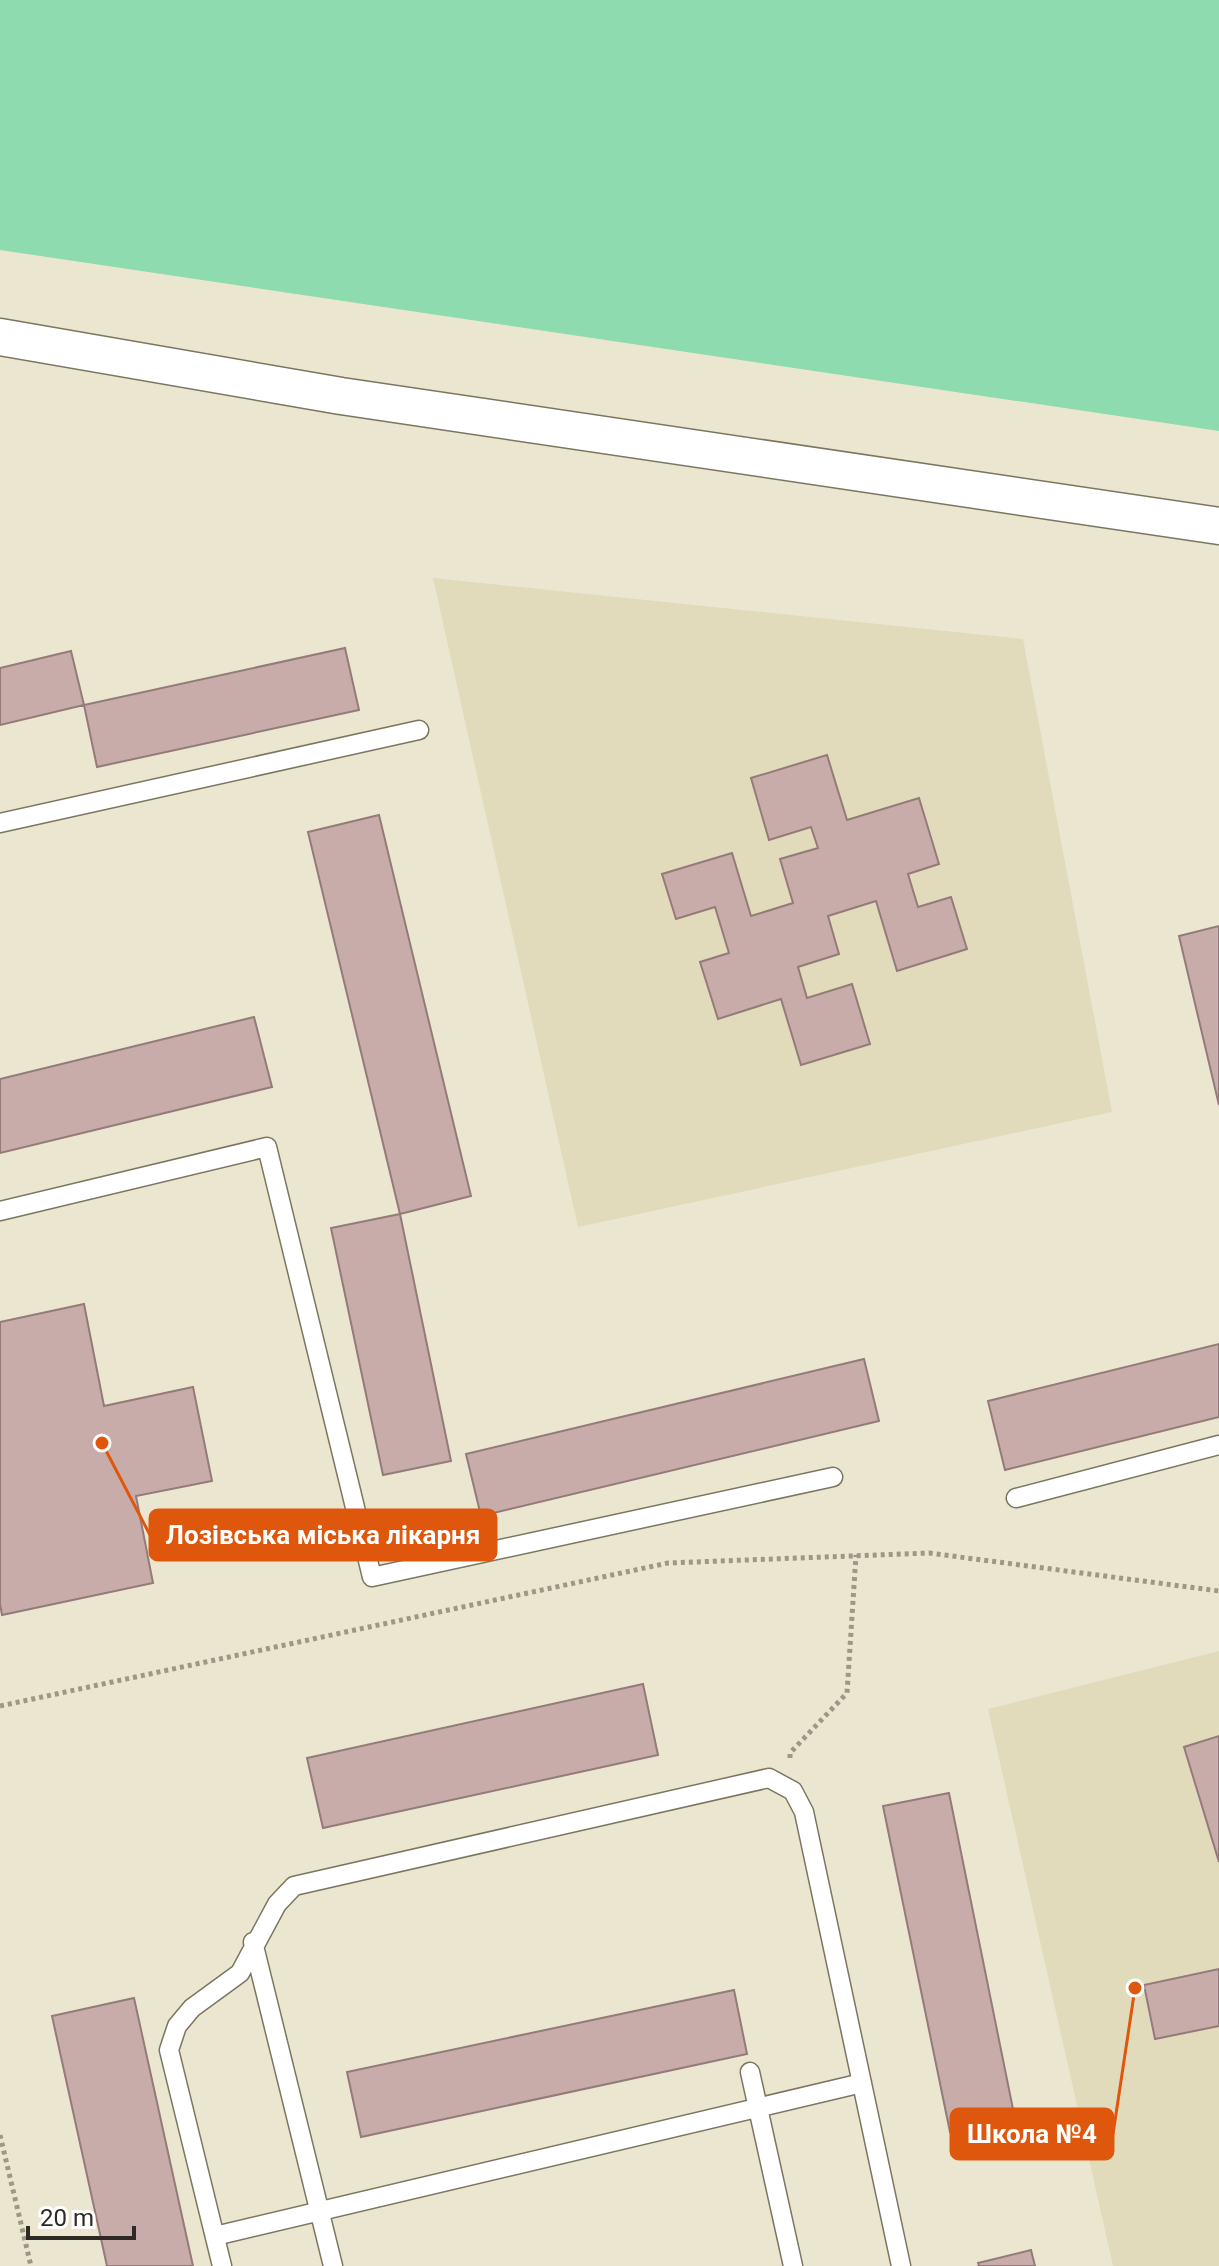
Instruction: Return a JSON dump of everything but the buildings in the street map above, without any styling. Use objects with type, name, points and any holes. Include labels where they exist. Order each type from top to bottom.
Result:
[{"type":"street","points":[[0,337],[341,396],[1219,526]]},
{"type":"lane","points":[[0,823],[419,730]]},
{"type":"lane","points":[[0,1211],[267,1147],[372,1577],[833,1477]]},
{"type":"lane","points":[[1016,1498],[1219,1445]]},
{"type":"lane","points":[[222,2266],[169,2050],[177,2026],[192,2008],[240,1973],[253,1942],[277,1904],[294,1886],[769,1778],[793,1791],[804,1812],[901,2266]]},
{"type":"lane","points":[[253,1942],[333,2266]]},
{"type":"lane","points":[[750,2072],[793,2266]]},
{"type":"lane","points":[[215,2236],[862,2083]]},
{"type":"path","points":[[0,1706],[668,1563],[929,1553],[1219,1591]]},
{"type":"path","points":[[793,1791],[790,1753],[847,1693],[856,1555]]},
{"type":"path","points":[[0,2135],[31,2266]]},
{"type":"shaded area","points":[[433,578],[1023,639],[1112,1112],[578,1227]]},
{"type":"shaded area","points":[[1219,1651],[1219,2266],[1113,2266],[988,1709]]},
{"type":"green space","points":[[0,0],[1219,0],[1219,431],[0,250]]},
{"type":"place","name":"Лозівська міська лікарня","points":[[102,1443]]},
{"type":"place","name":"Школа №4","points":[[1135,1988]]}]
